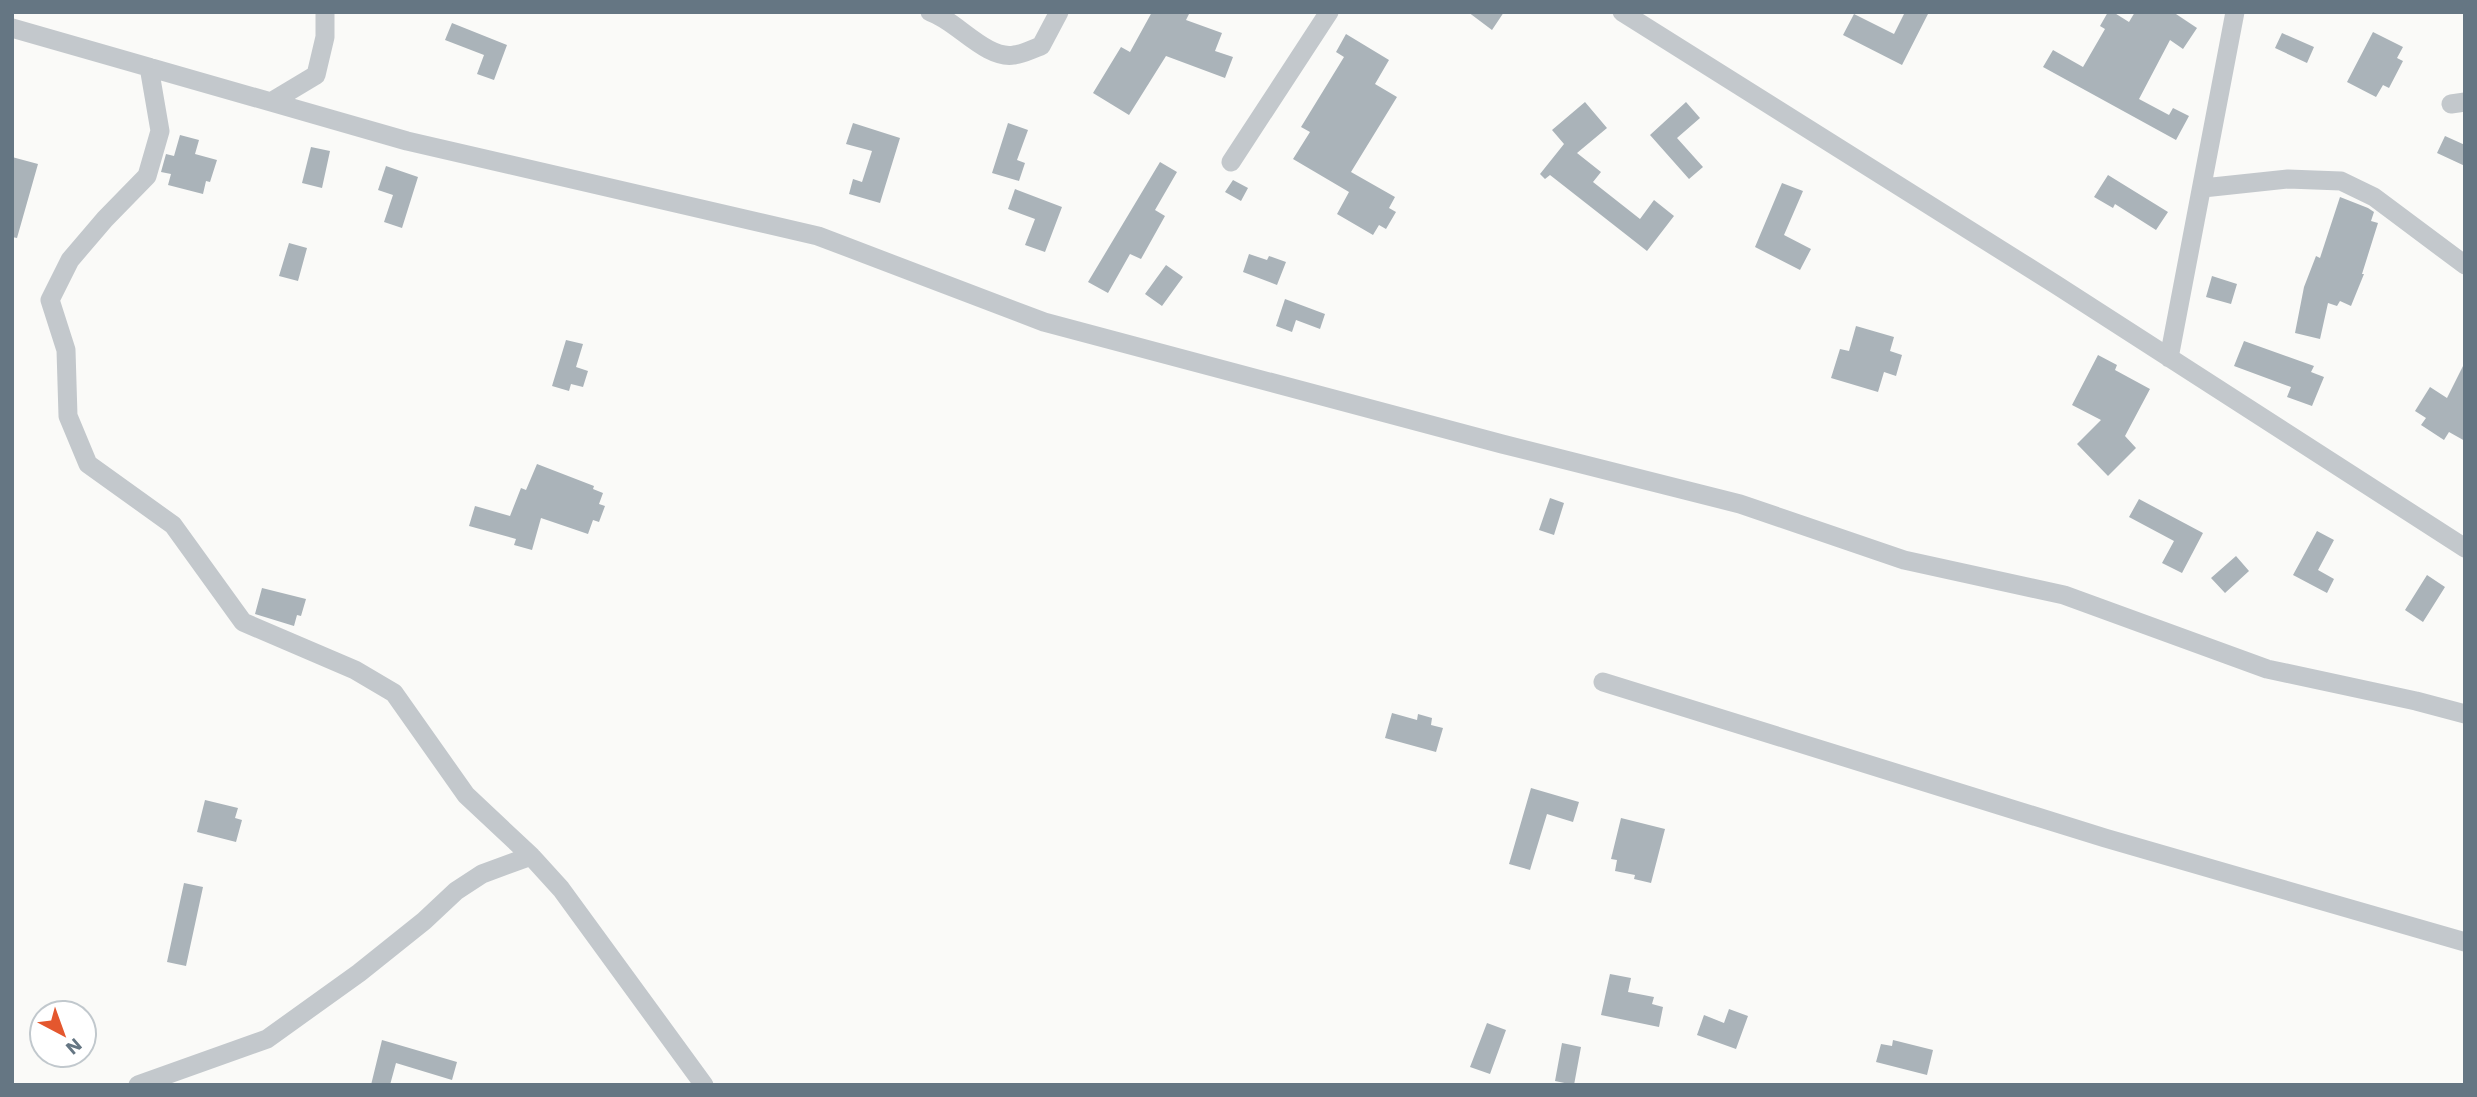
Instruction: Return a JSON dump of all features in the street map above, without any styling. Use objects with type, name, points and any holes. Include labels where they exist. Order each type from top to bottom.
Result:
[{"type":"street","points":[[271,102],[316,75],[325,37],[325,12]]},
{"type":"street","points":[[930,12],[943,16],[986,49],[1011,56],[1041,46],[1059,12]]},
{"type":"street","points":[[1231,162],[1329,12]]},
{"type":"street","points":[[1622,12],[2465,548]]},
{"type":"street","points":[[2169,358],[2235,12]]},
{"type":"street","points":[[12,28],[407,141],[818,236],[1044,322],[1740,505],[1904,560],[2064,595],[2267,669],[2465,714]]},
{"type":"street","points":[[149,67],[160,131],[147,176],[70,260],[50,300],[66,350],[68,416],[88,464],[173,525],[243,622],[355,670],[394,693],[466,795],[531,856],[561,889],[704,1085]]},
{"type":"street","points":[[2203,188],[2288,179],[2341,181],[2374,197],[2465,265]]},
{"type":"street","points":[[1603,682],[2105,838],[2465,942]]},
{"type":"street","points":[[138,1085],[267,1039],[359,973],[424,921],[456,891],[482,874],[531,856]]},
{"type":"building","points":[[1152,12],[1190,12],[1186,20],[1222,33],[1215,51],[1233,57],[1225,78],[1166,56],[1129,115],[1093,93],[1121,47],[1130,52]]},
{"type":"building","points":[[1468,12],[1504,12],[1492,30]]},
{"type":"building","points":[[1905,12],[1929,12],[1902,65],[1843,35],[1854,14],[1894,34]]},
{"type":"building","points":[[2108,12],[2113,12],[2129,22],[2135,12],[2173,12],[2197,28],[2183,49],[2170,40],[2139,99],[2169,115],[2173,108],[2189,116],[2176,140],[2043,67],[2053,50],[2083,67],[2105,29],[2100,26]]},
{"type":"building","points":[[452,23],[507,45],[494,80],[477,74],[484,55],[445,40]]},
{"type":"building","points":[[2373,32],[2403,47],[2397,58],[2403,61],[2389,88],[2383,85],[2376,97],[2347,82]]},
{"type":"building","points":[[2282,33],[2314,47],[2307,63],[2275,48]]},
{"type":"building","points":[[1346,34],[1389,60],[1375,84],[1397,97],[1351,172],[1395,197],[1389,208],[1396,212],[1386,229],[1379,225],[1373,235],[1337,214],[1349,192],[1293,159],[1310,132],[1301,127],[1344,57],[1336,52]]},
{"type":"building","points":[[1585,102],[1607,128],[1577,153],[1601,172],[1593,182],[1640,219],[1654,200],[1674,216],[1647,251],[1550,175],[1545,179],[1540,174],[1564,144],[1552,130]]},
{"type":"building","points":[[1686,102],[1700,118],[1677,138],[1703,167],[1689,179],[1650,135]]},
{"type":"building","points":[[853,123],[900,138],[880,203],[849,194],[853,179],[862,182],[872,151],[846,144]]},
{"type":"building","points":[[1008,123],[1028,130],[1017,160],[1025,163],[1019,181],[992,173]]},
{"type":"building","points":[[180,135],[199,140],[195,154],[217,160],[210,182],[206,181],[203,194],[168,185],[171,174],[161,172],[166,154],[174,156]]},
{"type":"building","points":[[2445,136],[2465,145],[2465,166],[2437,153]]},
{"type":"building","points":[[311,147],[330,151],[322,188],[302,183]]},
{"type":"building","points":[[12,157],[38,164],[17,238],[12,237]]},
{"type":"building","points":[[1160,162],[1177,172],[1155,210],[1165,216],[1141,259],[1130,254],[1108,293],[1088,282]]},
{"type":"building","points":[[386,166],[418,177],[402,228],[384,222],[393,195],[378,190]]},
{"type":"building","points":[[2108,175],[2168,212],[2156,230],[2115,204],[2113,208],[2094,197]]},
{"type":"building","points":[[1233,180],[1248,188],[1241,201],[1225,192]]},
{"type":"building","points":[[1782,183],[1803,191],[1784,235],[1811,249],[1800,270],[1755,247]]},
{"type":"building","points":[[1015,189],[1062,207],[1045,252],[1025,245],[1035,219],[1008,209]]},
{"type":"building","points":[[2340,197],[2374,212],[2371,221],[2378,223],[2364,274],[2351,306],[2340,301],[2337,306],[2328,303],[2320,339],[2295,333],[2304,287],[2316,256],[2320,258]]},
{"type":"building","points":[[289,243],[307,248],[298,281],[279,276]]},
{"type":"building","points":[[1249,254],[1267,260],[1269,256],[1286,262],[1277,285],[1243,272]]},
{"type":"building","points":[[1166,265],[1183,277],[1162,306],[1145,294]]},
{"type":"building","points":[[2212,276],[2237,284],[2231,304],[2206,297]]},
{"type":"building","points":[[1285,299],[1325,314],[1320,329],[1296,320],[1292,332],[1276,326]]},
{"type":"building","points":[[1856,326],[1894,337],[1890,351],[1902,355],[1896,376],[1884,372],[1878,392],[1831,378],[1840,349],[1849,351]]},
{"type":"building","points":[[566,340],[583,344],[576,367],[588,371],[583,387],[571,384],[569,391],[552,386]]},
{"type":"building","points":[[2244,341],[2314,366],[2311,372],[2324,377],[2312,406],[2287,397],[2291,387],[2234,366]]},
{"type":"building","points":[[2098,355],[2117,365],[2115,370],[2150,389],[2125,436],[2136,448],[2108,476],[2077,444],[2101,420],[2072,405]]},
{"type":"building","points":[[2465,362],[2465,441],[2449,432],[2444,440],[2421,425],[2426,418],[2415,411],[2430,387],[2447,398]]},
{"type":"building","points":[[537,464],[594,486],[593,489],[603,493],[599,504],[605,506],[599,522],[593,520],[588,534],[541,518],[532,550],[514,545],[516,539],[469,526],[475,506],[510,516],[521,488],[526,490]]},
{"type":"building","points":[[1550,498],[1564,503],[1554,535],[1539,530]]},
{"type":"building","points":[[2139,499],[2203,533],[2182,573],[2162,563],[2174,541],[2129,517]]},
{"type":"building","points":[[2317,531],[2334,540],[2318,570],[2334,579],[2327,593],[2293,575]]},
{"type":"building","points":[[2236,556],[2249,571],[2225,593],[2211,578]]},
{"type":"building","points":[[2427,575],[2445,587],[2423,622],[2405,610]]},
{"type":"building","points":[[262,588],[306,599],[301,616],[297,615],[294,626],[255,614]]},
{"type":"building","points":[[1392,713],[1417,720],[1418,714],[1432,718],[1431,725],[1443,728],[1436,752],[1385,738]]},
{"type":"building","points":[[1531,788],[1579,802],[1573,822],[1547,814],[1530,870],[1509,864]]},
{"type":"building","points":[[205,800],[238,808],[235,818],[242,820],[236,842],[197,832]]},
{"type":"building","points":[[1621,818],[1665,829],[1651,883],[1634,879],[1635,875],[1615,871],[1617,860],[1611,859]]},
{"type":"building","points":[[184,883],[203,887],[186,966],[167,962]]},
{"type":"building","points":[[1610,974],[1631,978],[1628,992],[1654,997],[1652,1004],[1663,1007],[1659,1027],[1601,1015]]},
{"type":"building","points":[[1729,1009],[1748,1016],[1736,1049],[1697,1035],[1704,1015],[1724,1023]]},
{"type":"building","points":[[1487,1023],[1506,1030],[1490,1074],[1470,1067]]},
{"type":"building","points":[[382,1040],[457,1062],[452,1080],[396,1063],[390,1085],[371,1085]]},
{"type":"building","points":[[1893,1040],[1933,1050],[1927,1075],[1876,1062],[1881,1044],[1892,1046]]},
{"type":"building","points":[[1562,1043],[1581,1047],[1574,1085],[1555,1081]]}]
